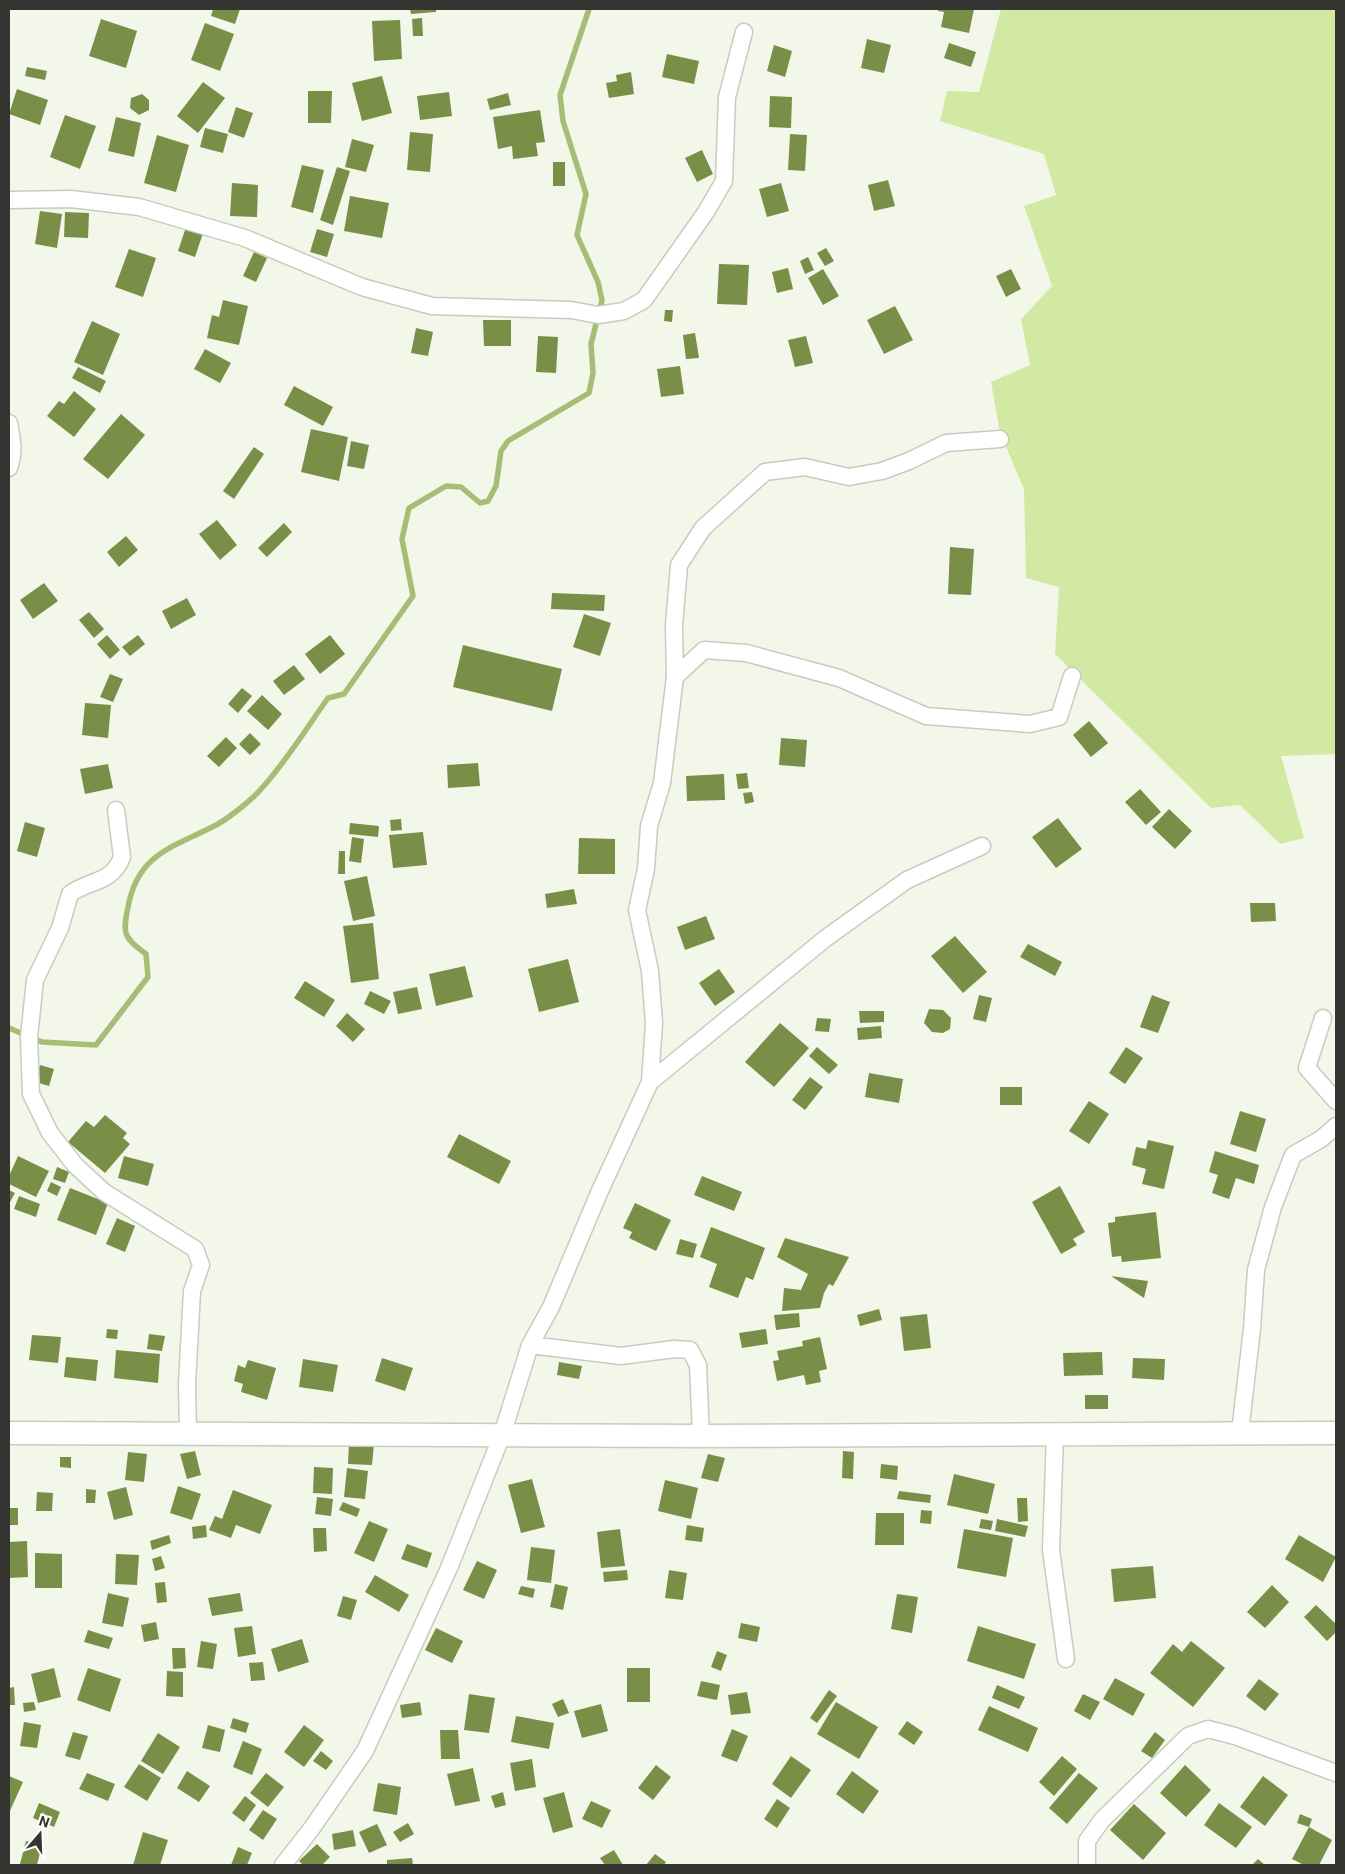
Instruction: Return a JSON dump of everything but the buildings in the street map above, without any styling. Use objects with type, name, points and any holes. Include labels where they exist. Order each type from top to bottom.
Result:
[{"type":"street","points":[[9,200],[70,199],[140,207],[245,238],[362,287],[432,306],[571,310],[598,315],[624,311],[644,300],[706,212],[724,181],[726,97],[744,32]]},
{"type":"street","points":[[9,423],[13,446],[9,468]]},
{"type":"street","points":[[283,1865],[312,1828],[365,1751],[449,1568],[502,1435],[530,1345],[551,1307],[599,1193],[650,1082],[654,1023],[650,971],[637,910],[646,869],[649,826],[662,783],[675,677],[674,625],[679,565],[703,528],[765,472],[805,467],[849,477],[882,471],[910,461],[946,443],[1000,439]]},
{"type":"street","points":[[675,677],[704,650],[746,653],[839,678],[926,716],[1030,724],[1059,717],[1072,676]]},
{"type":"street","points":[[116,810],[122,857],[120,863],[106,877],[70,894],[60,928],[38,971],[31,1011],[29,1078],[31,1094],[50,1133],[75,1165],[104,1192],[196,1249],[201,1264],[192,1291],[187,1384],[188,1433]]},
{"type":"street","points":[[650,1082],[826,938],[907,880],[982,846]]},
{"type":"street","points":[[1323,1018],[1307,1068],[1336,1101]]},
{"type":"street","points":[[1240,1432],[1252,1329],[1256,1270],[1273,1207],[1293,1155],[1321,1139],[1336,1126]]},
{"type":"street","points":[[530,1345],[621,1356],[674,1349],[690,1350],[698,1366],[701,1436]]},
{"type":"street","points":[[9,1433],[701,1436],[1336,1433]]},
{"type":"street","points":[[1055,1434],[1051,1550],[1066,1659]]},
{"type":"street","points":[[1087,1865],[1087,1841],[1102,1820],[1188,1736],[1208,1729],[1235,1736],[1336,1773]]},
{"type":"green space","points":[[1001,9],[1336,9],[1336,754],[1281,756],[1304,838],[1280,844],[1240,805],[1211,808],[1055,654],[1059,587],[1026,578],[1024,489],[1000,433],[991,382],[1030,365],[1021,319],[1052,286],[1024,206],[1056,195],[1044,154],[940,121],[947,91],[979,92]]},
{"type":"waterway","points":[[9,1028],[42,1042],[96,1045],[148,977],[146,954],[129,939],[125,930],[128,907],[140,874],[161,854],[218,824],[247,802],[271,778],[328,698],[344,694],[413,596],[402,539],[409,508],[446,486],[461,487],[480,503],[488,501],[496,486],[501,451],[508,441],[589,393],[593,373],[591,344],[602,300],[598,282],[577,235],[586,194],[563,121],[560,95],[589,9]]}]
